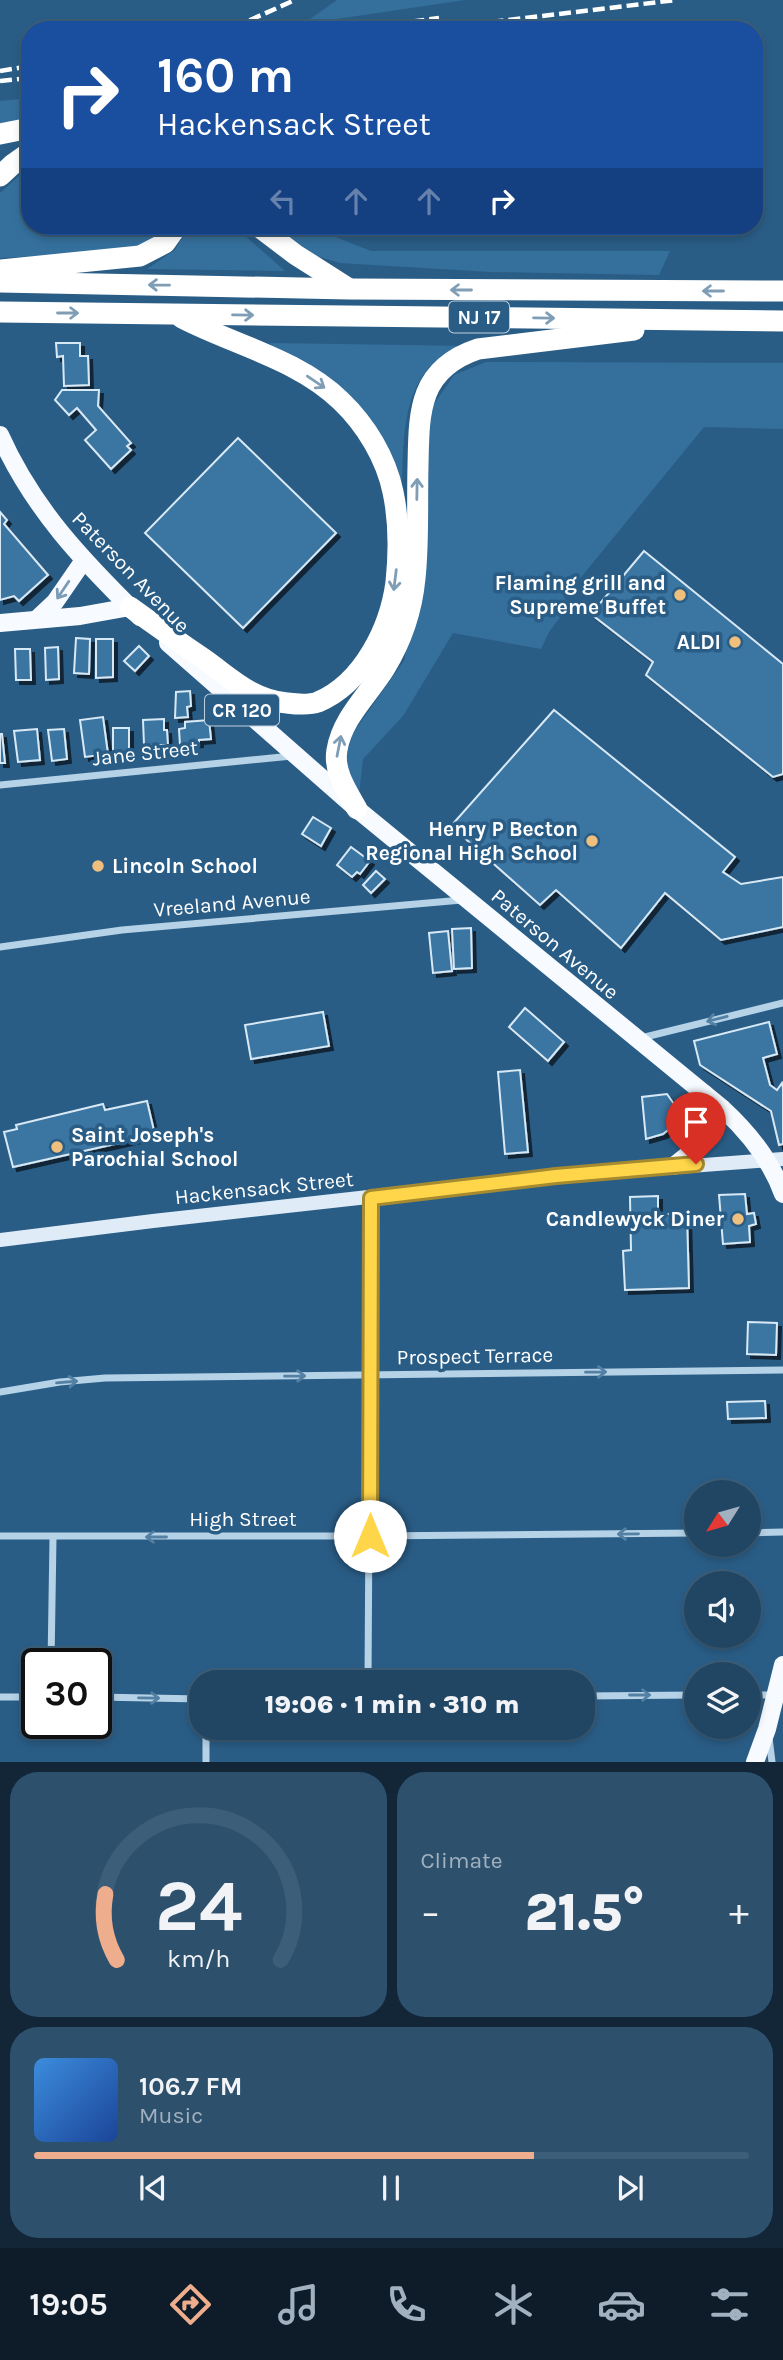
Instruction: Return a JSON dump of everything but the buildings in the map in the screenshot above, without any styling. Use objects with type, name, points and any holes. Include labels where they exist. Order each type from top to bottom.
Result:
[{"type":"highway","points":[[0,134],[21,130]]},
{"type":"highway","points":[[0,176],[21,158]]},
{"type":"highway","points":[[0,270],[140,256],[165,243],[171,235]]},
{"type":"highway","points":[[270,235],[349,289]]},
{"type":"highway","name":"NJ 17","points":[[0,282],[349,289],[783,291]]},
{"type":"highway","name":"NJ 17","points":[[0,312],[783,321]]},
{"type":"highway","points":[[130,607],[239,687],[262,698],[287,703],[316,703],[344,686],[364,663],[385,626],[396,583],[398,529],[393,491],[383,460],[367,431],[341,401],[313,379],[175,314]]},
{"type":"highway","points":[[357,809],[337,772],[336,752],[341,734],[385,667],[409,615],[415,577],[418,420],[424,397],[435,377],[455,359],[478,349],[717,320]]},
{"type":"main road","name":"Paterson Avenue","points":[[0,435],[34,499],[84,559],[130,607],[294,756],[635,1040],[705,1094],[775,1159],[783,1194]]},
{"type":"main road","points":[[38,618],[55,602],[84,559]]},
{"type":"main road","points":[[0,623],[130,607]]},
{"type":"main road","points":[[674,1166],[695,1148],[708,1130],[710,1123],[705,1094]]},
{"type":"main road","name":"Hackensack Street","points":[[0,1240],[536,1178],[775,1159]]},
{"type":"main road","points":[[755,1762],[779,1695],[783,1665]]},
{"type":"street","name":"Jane Street","points":[[0,785],[294,756]]},
{"type":"street","name":"Vreeland Avenue","points":[[0,947],[122,930],[467,900]]},
{"type":"street","points":[[635,1040],[783,1003]]},
{"type":"street","points":[[368,1670],[371,1198]]},
{"type":"street","name":"Prospect Terrace","points":[[0,1392],[105,1378],[783,1370]]},
{"type":"street","points":[[761,1533],[783,1532]]},
{"type":"street","name":"High Street","points":[[0,1536],[53,1538],[684,1533]]},
{"type":"street","points":[[51,1648],[53,1538]]},
{"type":"street","points":[[595,1696],[684,1695]]},
{"type":"street","points":[[761,1695],[779,1695]]},
{"type":"street","points":[[0,1697],[21,1697]]},
{"type":"street","points":[[112,1697],[189,1699]]},
{"type":"street","points":[[767,1729],[772,1762]]},
{"type":"street","points":[[206,1740],[206,1762]]},
{"type":"shaded area","points":[[337,0],[465,0],[323,21],[307,21]]},
{"type":"shaded area","points":[[21,99],[21,123],[0,127],[0,101]]},
{"type":"shaded area","points":[[21,174],[21,235],[156,235],[136,251],[0,258],[0,193]]},
{"type":"shaded area","points":[[184,235],[244,235],[285,271],[147,269],[175,250]]},
{"type":"shaded area","points":[[280,235],[331,235],[371,251],[670,251],[659,275],[491,272],[340,263],[300,251]]},
{"type":"shaded area","points":[[270,343],[467,346],[442,356],[427,370],[417,386],[406,422],[401,500],[362,411],[273,350]]},
{"type":"shaded area","points":[[486,362],[783,363],[783,429],[704,427],[564,598],[570,604],[549,632],[541,649],[453,633],[403,716],[363,759],[359,794],[343,767],[353,733],[404,661],[419,596],[428,413],[454,375]]},
{"type":"railway","points":[[248,21],[295,0]]},
{"type":"railway","points":[[500,21],[676,0]]},
{"type":"railway","points":[[416,21],[439,18]]},
{"type":"railway","points":[[0,71],[21,68]]},
{"type":"railway","points":[[0,81],[21,79]]},
{"type":"place","name":"Flaming grill and Supreme Buffet","points":[[680,595]]},
{"type":"place","name":"ALDI","points":[[735,642]]},
{"type":"place","name":"Henry P Becton Regional High School","points":[[592,841]]},
{"type":"place","name":"Lincoln School","points":[[98,866]]},
{"type":"place","name":"Saint Joseph's Parochial School","points":[[57,1147]]},
{"type":"place","name":"Candlewyck Diner","points":[[738,1219]]},
{"type":"route","points":[[370,1536],[371,1198],[556,1176],[696,1164]]}]
